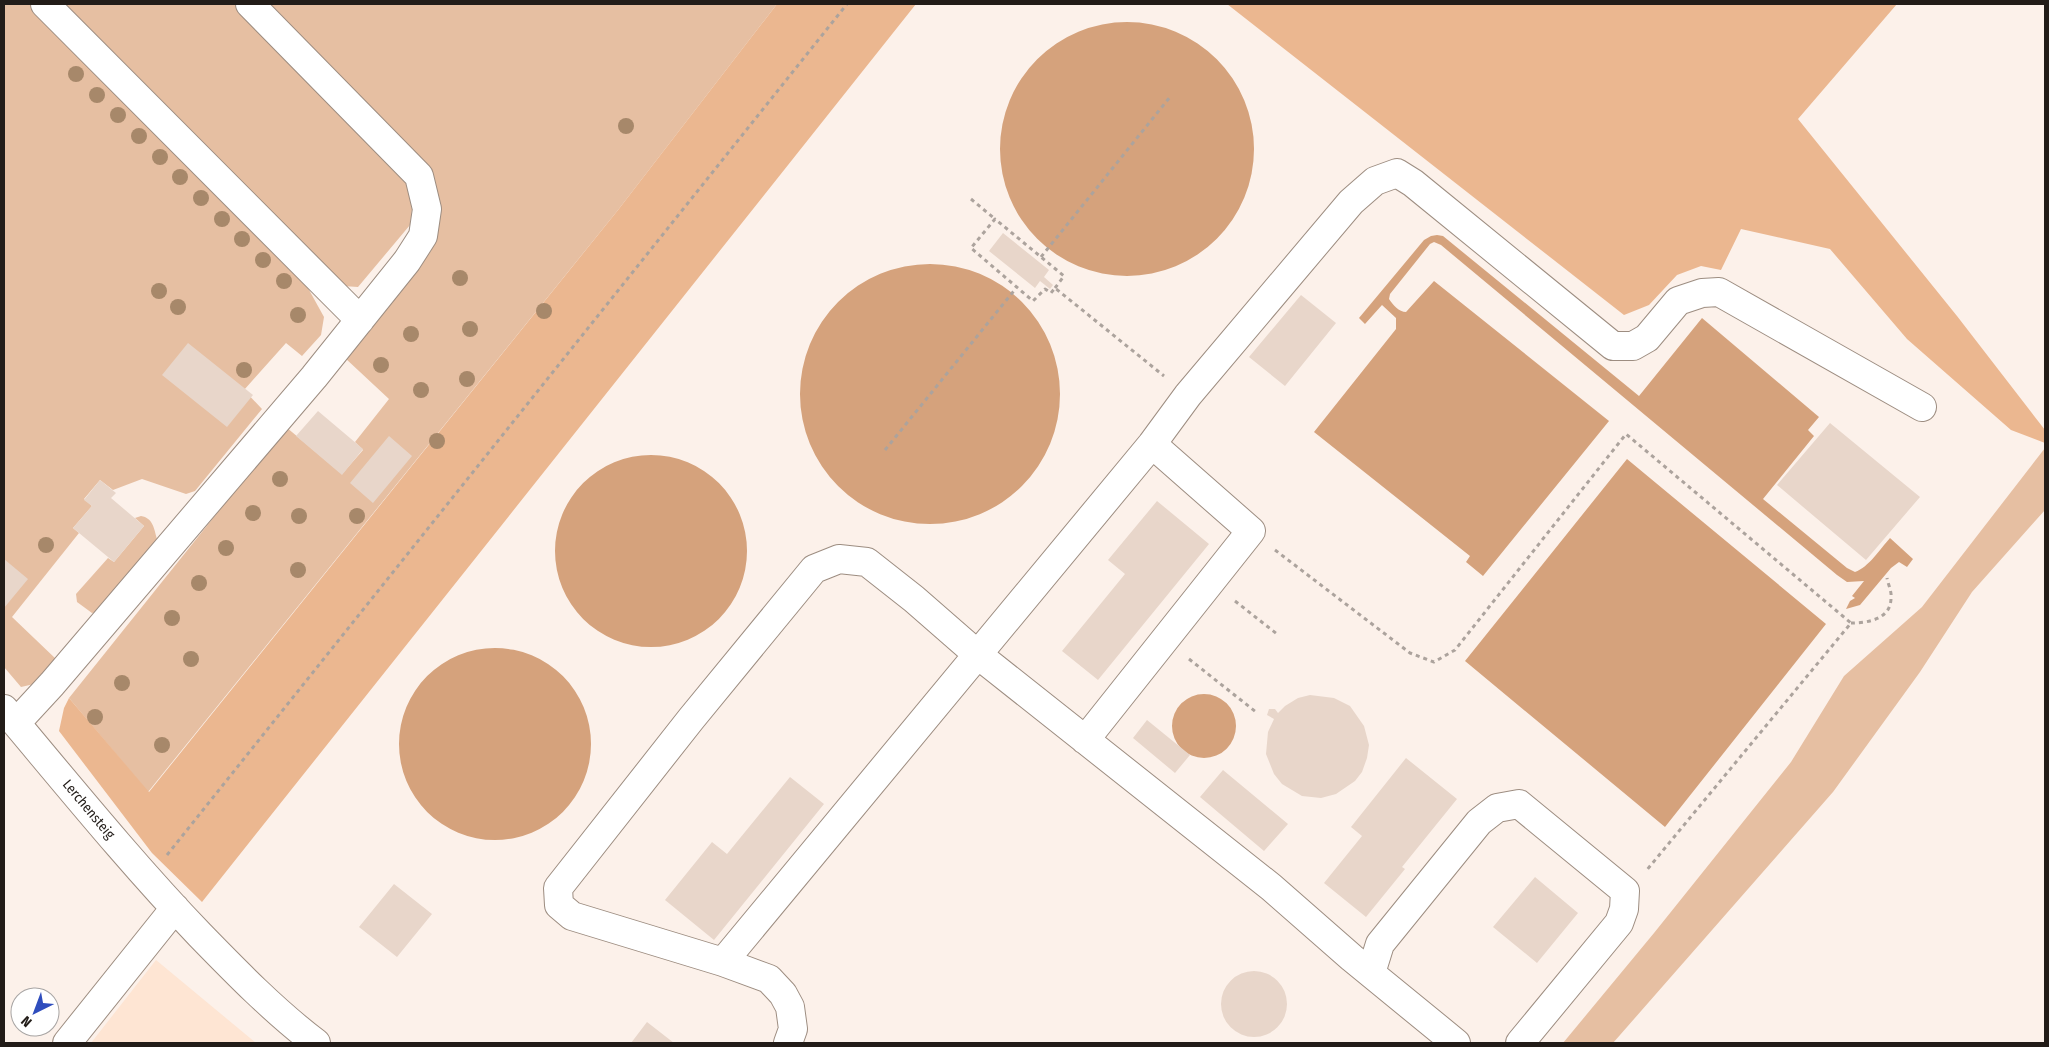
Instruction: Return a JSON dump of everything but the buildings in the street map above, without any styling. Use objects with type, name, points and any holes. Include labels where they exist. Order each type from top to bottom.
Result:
[{"type":"street","points":[[45,4],[360,320]]},
{"type":"street","points":[[10,716],[59,676],[314,378],[407,261],[423,236],[427,208],[419,176],[250,4]]},
{"type":"street","points":[[723,962],[1152,444],[1188,395],[1350,202],[1375,181],[1397,173],[1414,183],[1613,346],[1633,346],[1648,338],[1678,301],[1702,293],[1719,292],[1922,407]]},
{"type":"street","points":[[1085,740],[1251,531],[1152,444]]},
{"type":"street","points":[[788,1043],[793,1029],[790,1007],[783,994],[769,979],[723,962],[572,916],[559,905],[558,888],[691,718],[814,569],[839,559],[867,562],[914,599],[977,654],[1171,810],[1271,887],[1456,1043]]},
{"type":"street","name":"Lerchensteig","points":[[10,716],[174,908],[242,979],[316,1043]]},
{"type":"street","points":[[1371,973],[1380,944],[1480,822],[1497,808],[1520,804],[1625,891],[1624,908],[1619,923],[1520,1043]]},
{"type":"street","points":[[67,1043],[174,908]]},
{"type":"path","points":[[148,878],[847,4]]},
{"type":"path","points":[[1041,257],[1170,97]]},
{"type":"path","points":[[971,199],[996,219],[1064,276],[1051,293],[1044,289],[1034,301],[971,248],[996,219]]},
{"type":"path","points":[[885,450],[1017,287]]},
{"type":"path","points":[[1055,288],[1188,395]]},
{"type":"path","points":[[1251,531],[1410,653],[1434,662],[1455,650],[1626,434],[1851,623],[1862,623],[1878,619],[1887,612],[1891,599],[1887,578]]},
{"type":"path","points":[[1211,581],[1277,634]]},
{"type":"path","points":[[1625,891],[1644,874],[1851,623]]},
{"type":"path","points":[[1165,640],[1256,712]]},
{"type":"shaded area","points":[[4,4],[30,4],[303,279],[324,317],[321,335],[302,356],[286,343],[244,390],[262,409],[195,491],[186,494],[142,479],[113,490],[100,480],[84,499],[92,506],[73,528],[79,533],[12,617],[57,660],[34,684],[21,687],[4,667]]},
{"type":"shaded area","points":[[60,4],[234,4],[400,169],[407,183],[412,209],[410,225],[358,287],[343,286]]},
{"type":"shaded area","points":[[262,4],[777,4],[618,210],[148,792],[69,698],[286,427],[342,474],[363,450],[355,442],[389,399],[345,358],[431,251],[436,198]]},
{"type":"shaded area","points":[[777,4],[916,4],[202,902],[152,853],[59,731],[64,708],[69,698],[149,792],[618,210]]},
{"type":"shaded area","points":[[1227,4],[1897,4],[1798,119],[1957,316],[2045,430],[2045,443],[2011,430],[1907,339],[1830,249],[1741,229],[1721,270],[1701,266],[1677,275],[1649,305],[1624,315]]},
{"type":"shaded area","points":[[1115,22],[1139,22],[1164,27],[1187,37],[1198,43],[1217,59],[1233,78],[1249,112],[1254,137],[1254,161],[1249,186],[1233,220],[1217,239],[1198,255],[1164,271],[1139,276],[1115,276],[1090,271],[1067,261],[1046,247],[1029,230],[1015,209],[1005,186],[1000,161],[1000,137],[1005,112],[1015,89],[1029,68],[1046,51],[1067,37],[1090,27]]},
{"type":"shaded area","points":[[1437,235],[1443,236],[1639,396],[1702,318],[1819,417],[1808,430],[1814,436],[1763,499],[1847,568],[1855,572],[1870,562],[1890,538],[1913,559],[1907,567],[1899,562],[1891,568],[1860,605],[1846,609],[1850,601],[1855,598],[1852,596],[1864,581],[1847,582],[1837,575],[1441,245],[1434,242],[1430,244],[1390,294],[1389,299],[1394,306],[1406,312],[1434,281],[1609,421],[1483,576],[1466,562],[1470,556],[1314,432],[1396,329],[1396,318],[1382,305],[1365,324],[1359,318],[1424,240]]},
{"type":"shaded area","points":[[930,264],[955,267],[980,274],[1002,286],[1022,302],[1038,322],[1050,344],[1057,369],[1060,394],[1057,419],[1050,444],[1038,466],[1022,486],[1002,502],[980,514],[955,521],[930,524],[905,521],[880,514],[858,502],[838,486],[822,466],[810,444],[803,419],[800,394],[803,369],[810,344],[822,322],[838,302],[858,286],[880,274],[905,267]]},
{"type":"shaded area","points":[[2045,448],[2045,510],[1972,592],[1920,672],[1833,792],[1613,1043],[1563,1043],[1791,762],[1844,676],[1922,607]]},
{"type":"shaded area","points":[[651,455],[670,457],[688,462],[704,471],[719,483],[731,498],[740,514],[745,532],[747,551],[745,570],[740,588],[731,604],[719,619],[704,631],[688,640],[670,645],[651,647],[632,645],[614,640],[598,631],[583,619],[571,604],[562,588],[557,570],[555,551],[557,532],[562,514],[571,498],[583,483],[598,471],[614,462],[632,457]]},
{"type":"shaded area","points":[[1627,459],[1826,624],[1665,827],[1465,661]]},
{"type":"shaded area","points":[[141,516],[151,521],[157,539],[101,611],[92,613],[77,602],[76,594],[108,558],[114,562],[144,526],[135,518]]},
{"type":"shaded area","points":[[495,648],[523,652],[548,664],[563,676],[575,691],[587,716],[591,744],[587,772],[575,797],[563,812],[548,824],[523,836],[495,840],[467,836],[442,824],[427,812],[415,797],[403,772],[399,744],[403,716],[415,691],[427,676],[442,664],[467,652]]},
{"type":"shaded area","points":[[1204,694],[1216,696],[1227,703],[1234,714],[1236,726],[1234,738],[1227,749],[1216,756],[1204,758],[1192,756],[1181,749],[1174,738],[1172,726],[1174,714],[1181,703],[1192,696]]},
{"type":"shaded area","points":[[156,960],[256,1043],[91,1043]]}]
